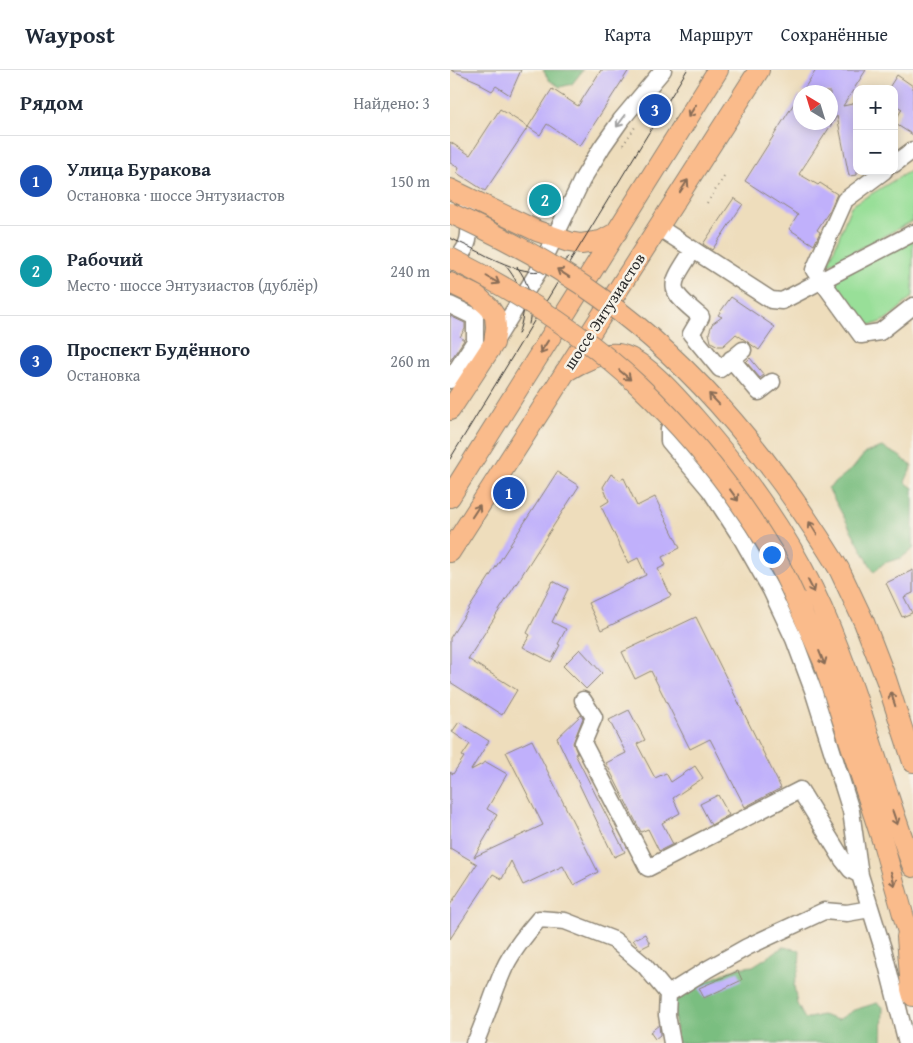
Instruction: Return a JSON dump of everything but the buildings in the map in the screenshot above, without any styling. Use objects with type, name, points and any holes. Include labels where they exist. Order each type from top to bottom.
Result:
[{"type":"main road","name":"шоссе Энтузиастов","points":[[450,497],[718,70]]},
{"type":"main road","name":"шоссе Энтузиастов","points":[[450,552],[759,70]]},
{"type":"main road","points":[[452,191],[537,231],[569,242],[581,244],[601,241],[617,232]]},
{"type":"main road","points":[[450,212],[504,238],[545,261],[602,298],[650,337],[724,411],[777,475],[839,569],[864,622],[886,679],[913,762]]},
{"type":"main road","points":[[450,258],[493,280],[577,334],[637,384],[679,428],[718,474],[748,514],[774,554],[823,660],[883,843],[913,950]]},
{"type":"main road","points":[[450,282],[477,296],[490,306],[495,316],[496,327],[494,343],[450,410]]},
{"type":"main road","points":[[565,372],[585,360],[616,354],[631,358],[668,389],[686,408],[738,468],[766,506],[790,546],[824,615],[859,704],[895,819],[913,867]]},
{"type":"main road","points":[[859,704],[883,843]]},
{"type":"main road","points":[[906,923],[913,996]]},
{"type":"street","points":[[494,343],[538,272],[582,180],[602,147],[621,120],[662,70]]},
{"type":"street","points":[[898,161],[913,150]]},
{"type":"street","points":[[879,175],[845,200],[814,270],[861,335],[880,332],[913,306]]},
{"type":"street","points":[[450,263],[459,256],[466,246],[470,228],[464,207],[452,191]]},
{"type":"street","points":[[658,227],[771,300],[782,301],[913,233]]},
{"type":"street","points":[[693,250],[677,275],[674,284],[681,300],[701,317],[691,334],[720,369],[737,354],[759,392],[772,382]]},
{"type":"street","points":[[450,305],[474,318],[475,341],[450,380]]},
{"type":"street","points":[[686,408],[669,429],[669,441],[710,490],[742,539],[771,590],[794,639],[813,690],[851,811],[860,874],[883,949],[907,1043]]},
{"type":"street","points":[[583,700],[594,717],[583,743],[648,868],[800,790],[843,860],[851,870],[860,874]]},
{"type":"street","points":[[668,994],[747,947],[824,911],[847,913],[870,909]]},
{"type":"street","points":[[474,1043],[504,969],[523,938],[539,919],[565,921],[614,940],[644,965],[668,994],[666,1015],[672,1043]]},
{"type":"path","points":[[623,145],[636,126]]},
{"type":"path","points":[[707,203],[724,177]]},
{"type":"green space","points":[[543,70],[583,70],[572,84],[560,87],[549,80]]},
{"type":"green space","points":[[913,169],[913,221],[828,265],[851,206]]},
{"type":"green space","points":[[913,236],[913,296],[882,322],[868,324],[861,322],[851,312],[837,290],[838,278]]},
{"type":"green space","points":[[882,447],[898,455],[912,466],[905,482],[913,488],[913,549],[901,558],[884,563],[874,572],[828,488],[854,467],[865,453]]},
{"type":"green space","points":[[783,947],[800,950],[799,968],[794,985],[797,1004],[805,1019],[822,1015],[838,1020],[854,1010],[877,1003],[883,1007],[882,1043],[677,1043],[673,1002],[684,989],[701,984],[736,968],[753,966]]},
{"type":"tram line","points":[[450,459],[687,70]]},
{"type":"tram line","points":[[450,238],[500,262],[530,271],[549,269],[559,265],[569,257]]},
{"type":"tram line","points":[[506,266],[517,283],[522,298],[523,315],[518,334]]},
{"type":"tram line","points":[[517,267],[528,287],[531,309],[529,324]]},
{"type":"place","name":"Проспект Будённого","points":[[655,110]]},
{"type":"place","name":"Рабочий","points":[[545,200]]},
{"type":"place","name":"Улица Буракова","points":[[509,493]]}]
